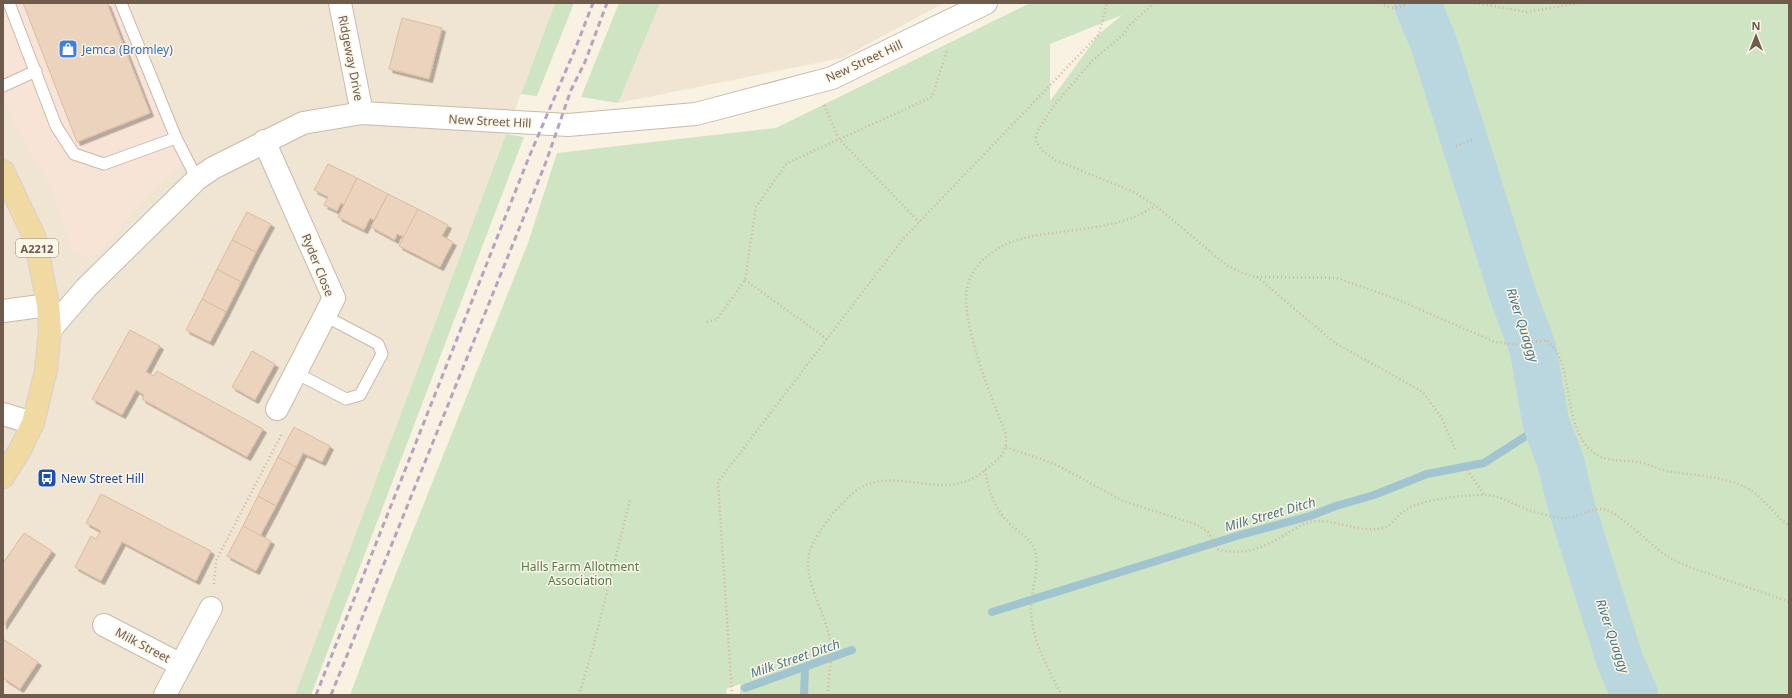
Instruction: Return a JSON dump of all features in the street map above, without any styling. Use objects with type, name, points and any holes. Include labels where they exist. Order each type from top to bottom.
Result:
[{"type":"main road","name":"A2212","points":[[3,171],[35,238],[48,305],[50,330],[46,370],[33,423],[20,450],[3,477]]},
{"type":"street","name":"Ridgeway Drive","points":[[340,3],[362,113]]},
{"type":"street","name":"New Street Hill","points":[[50,330],[86,288],[197,179],[213,168],[264,141],[303,123],[362,113],[568,125],[696,114],[832,78],[986,3]]},
{"type":"street","name":"Ryder Close","points":[[264,141],[334,298],[278,409]]},
{"type":"street","points":[[3,311],[48,305]]},
{"type":"street","points":[[3,414],[33,423]]},
{"type":"street","name":"Milk Street","points":[[165,695],[211,608]]},
{"type":"street","name":"Milk Street","points":[[104,625],[181,665]]},
{"type":"lane","points":[[9,3],[56,126],[74,154],[104,164],[176,138]]},
{"type":"lane","points":[[121,3],[176,138],[197,179]]},
{"type":"lane","points":[[3,86],[36,71]]},
{"type":"lane","points":[[296,373],[346,399],[357,397],[360,395],[382,354],[378,344],[325,316]]},
{"type":"path","points":[[732,695],[718,482],[903,239],[1099,34],[1107,3]]},
{"type":"path","points":[[1154,3],[1123,35],[1093,60],[1049,113],[1038,130],[1036,142],[1043,151],[1055,160],[1116,184],[1156,206],[1225,264],[1240,272],[1257,277],[1323,277],[1344,280],[1396,298],[1495,342],[1519,345],[1547,340],[1556,351],[1575,420],[1586,444],[1593,451],[1607,460],[1643,463],[1671,472],[1706,476],[1738,484],[1763,498],[1775,513],[1789,525]]},
{"type":"path","points":[[1381,3],[1388,8],[1406,5]]},
{"type":"path","points":[[1475,3],[1527,12],[1579,3]]},
{"type":"path","points":[[707,322],[717,320],[745,280],[756,207],[787,163],[932,97],[958,16]]},
{"type":"path","points":[[813,84],[839,139],[919,222]]},
{"type":"path","points":[[1456,146],[1472,140]]},
{"type":"path","points":[[828,695],[830,642],[808,568],[810,551],[818,535],[846,498],[854,491],[868,484],[881,481],[938,484],[969,481],[1002,457],[1006,447],[1007,440],[1005,431],[983,375],[966,306],[967,288],[970,278],[986,258],[995,250],[1006,244],[1022,238],[1088,228],[1133,217],[1156,206]]},
{"type":"path","points":[[1257,277],[1335,343],[1423,392],[1441,417],[1456,451]]},
{"type":"path","points":[[745,280],[827,339]]},
{"type":"path","points":[[211,608],[216,561],[284,429],[278,409]]},
{"type":"path","points":[[1006,447],[1055,464],[1123,501],[1181,519],[1208,532],[1217,549],[1237,553],[1255,550],[1269,545],[1300,526],[1317,521],[1328,521],[1365,528],[1383,528],[1390,524],[1406,509],[1416,505],[1427,502],[1484,495],[1496,496],[1529,510],[1563,519],[1601,509],[1611,512],[1666,556],[1694,568],[1789,602]]},
{"type":"path","points":[[985,470],[990,495],[997,508],[1010,524],[1030,541],[1035,551],[1036,564],[1031,609],[1033,627],[1039,646],[1062,695]]},
{"type":"path","points":[[1467,470],[1484,495]]},
{"type":"path","points":[[579,695],[593,648],[630,500]]},
{"type":"shaded area","points":[[3,3],[555,3],[295,695],[3,695]]},
{"type":"shaded area","points":[[3,3],[129,3],[191,156],[149,194],[92,260],[72,252],[53,193],[14,124],[3,97]]},
{"type":"shaded area","points":[[660,3],[944,3],[842,58],[618,103]]},
{"type":"green space","points":[[555,3],[574,3],[537,96],[521,94]]},
{"type":"green space","points":[[619,3],[660,3],[618,103],[581,97]]},
{"type":"green space","name":"Halls Farm Allotment Association","points":[[1030,3],[1789,3],[1789,695],[740,695],[740,684],[726,689],[727,695],[350,695],[387,596],[528,243],[557,153],[776,128]],"holes":[[[1122,15],[1099,34],[1050,101],[1050,44]]]},
{"type":"green space","points":[[506,134],[524,137],[311,695],[295,695]]},
{"type":"building","points":[[23,3],[107,3],[150,113],[77,142]]},
{"type":"building","points":[[402,18],[442,28],[429,79],[389,69]]},
{"type":"building","points":[[328,164],[357,178],[344,205],[341,203],[337,211],[324,205],[328,197],[314,190]]},
{"type":"building","points":[[357,178],[388,194],[374,220],[370,218],[364,230],[338,217]]},
{"type":"building","points":[[388,194],[418,209],[404,237],[397,234],[395,240],[371,227]]},
{"type":"building","points":[[418,209],[448,225],[442,236],[453,242],[440,267],[399,246]]},
{"type":"building","points":[[247,212],[271,224],[256,252],[232,240]]},
{"type":"building","points":[[232,240],[256,252],[241,282],[217,269]]},
{"type":"building","points":[[217,269],[241,282],[226,312],[202,299]]},
{"type":"building","points":[[202,299],[226,312],[210,342],[186,330]]},
{"type":"building","points":[[130,330],[160,346],[146,372],[154,376],[157,371],[263,429],[247,457],[142,399],[144,395],[136,390],[122,415],[92,399]]},
{"type":"building","points":[[252,351],[275,364],[255,400],[232,387]]},
{"type":"building","points":[[294,427],[330,446],[322,462],[303,453],[296,467],[278,457]]},
{"type":"building","points":[[278,457],[296,467],[276,506],[258,496]]},
{"type":"building","points":[[101,494],[211,551],[196,581],[122,542],[101,581],[75,567],[91,536],[96,539],[101,531],[86,523]]},
{"type":"building","points":[[258,496],[276,506],[260,536],[243,526]]},
{"type":"building","points":[[243,526],[271,541],[256,571],[227,556]]},
{"type":"building","points":[[24,533],[52,551],[3,626],[3,563]]},
{"type":"building","points":[[3,639],[38,662],[20,689],[3,678]]},
{"type":"waterway","name":"River Quaggy","points":[[1417,3],[1434,44],[1513,295],[1533,349],[1546,423],[1561,463],[1571,505],[1620,661],[1635,695]]},
{"type":"waterway","name":"Milk Street Ditch","points":[[992,612],[1240,535],[1310,516],[1336,506],[1374,495],[1427,474],[1484,463],[1546,423]]},
{"type":"waterway","name":"Milk Street Ditch","points":[[745,688],[852,650]]},
{"type":"waterway","points":[[804,695],[805,668]]},
{"type":"railway","points":[[316,695],[529,157],[593,3]]},
{"type":"railway","points":[[331,695],[546,162],[571,90],[585,62],[607,3]]},
{"type":"place","name":"Jemca (Bromley)","points":[[68,49]]},
{"type":"place","name":"New Street Hill","points":[[47,478]]}]
